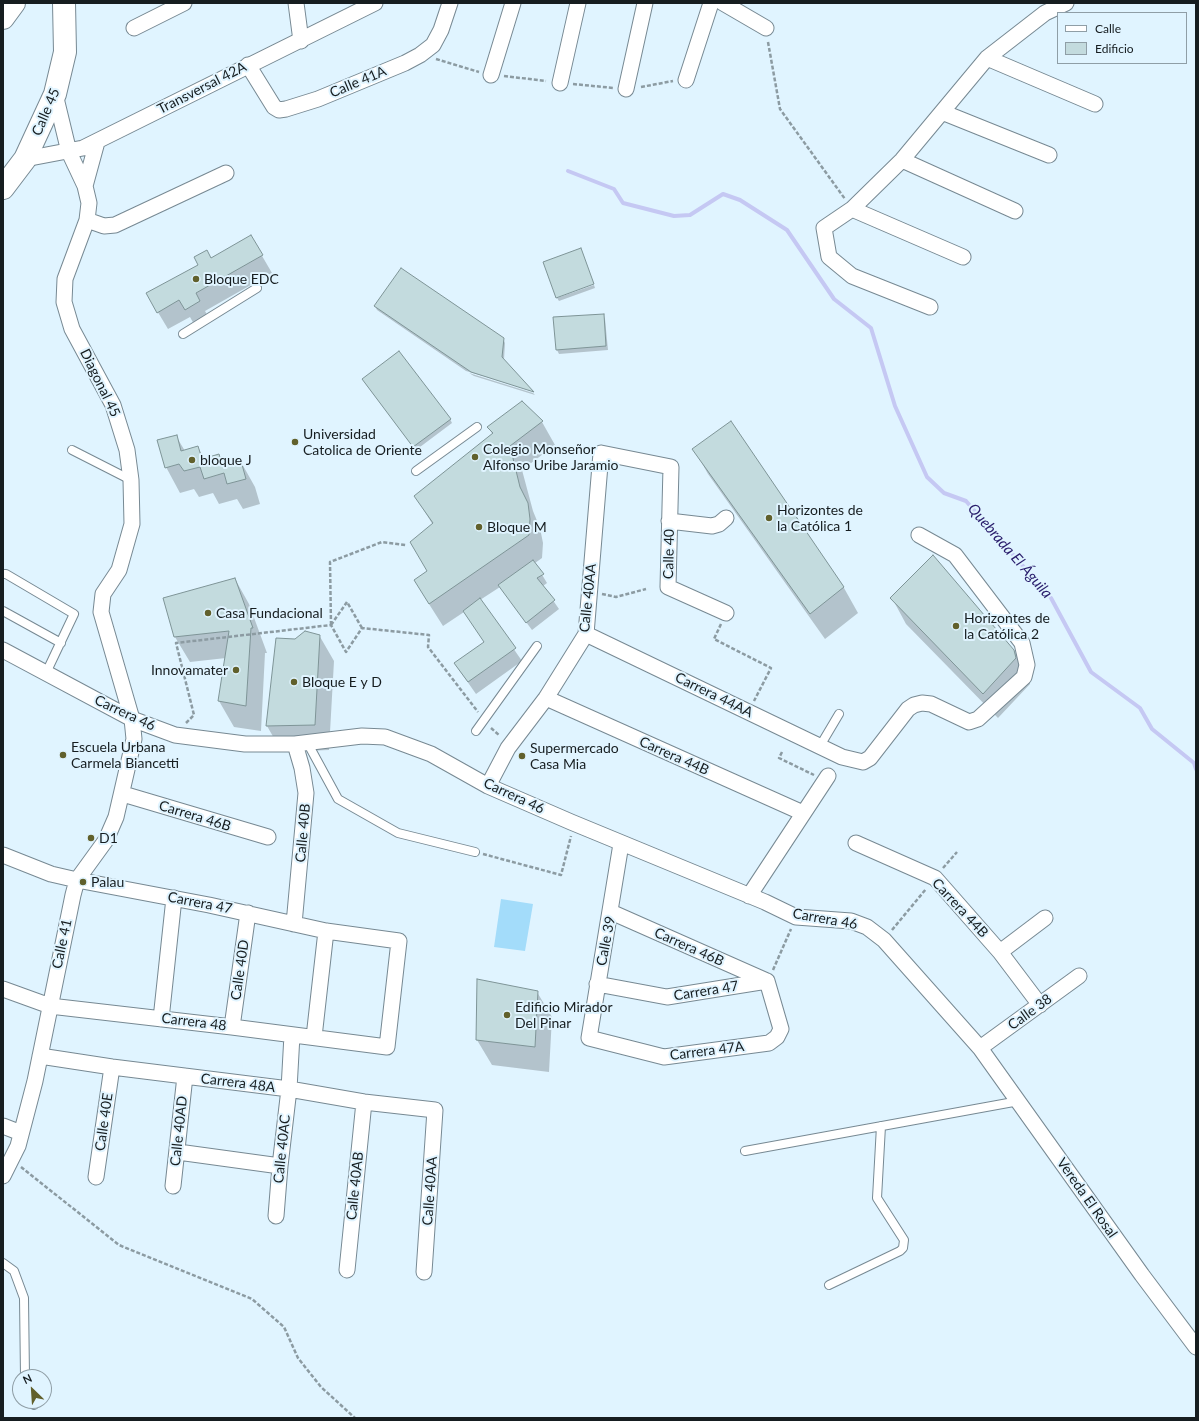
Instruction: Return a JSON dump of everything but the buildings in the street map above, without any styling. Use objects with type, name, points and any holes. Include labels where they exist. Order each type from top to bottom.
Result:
[{"type":"main road","points":[[3,18],[14,3]]},
{"type":"main road","name":"Calle 45","points":[[3,188],[25,159],[55,94],[65,52],[64,3]]},
{"type":"street","points":[[134,28],[162,8],[184,3]]},
{"type":"street","points":[[296,3],[301,41]]},
{"type":"street","name":"Transversal 42A","points":[[25,159],[69,152],[97,142],[248,65],[301,41],[375,3]]},
{"type":"street","name":"Calle 41A","points":[[248,65],[274,107],[279,110],[318,99],[398,66],[420,55],[433,45],[441,30],[450,3]]},
{"type":"street","points":[[491,75],[513,3]]},
{"type":"street","points":[[560,83],[578,3]]},
{"type":"street","points":[[626,89],[645,3]]},
{"type":"street","points":[[686,80],[711,3]]},
{"type":"street","points":[[723,3],[766,28]]},
{"type":"street","points":[[930,306],[852,276],[830,257],[824,228],[852,209],[902,160],[987,58],[1051,15],[1066,3]]},
{"type":"street","points":[[987,58],[1095,104]]},
{"type":"street","name":"Diagonal 45","points":[[55,94],[69,152],[85,186],[89,203],[87,220],[65,279],[64,302],[72,329],[114,405],[126,450],[131,480],[132,524],[119,570],[103,594],[101,612],[132,719]]},
{"type":"street","points":[[942,112],[1049,155]]},
{"type":"street","name":"Diagonal 45","points":[[85,186],[97,142]]},
{"type":"street","points":[[902,160],[1015,211]]},
{"type":"street","points":[[87,220],[104,226],[115,225],[226,173]]},
{"type":"street","points":[[852,209],[963,257]]},
{"type":"street","name":"Calle 40AA","points":[[488,786],[508,748],[546,698],[586,634],[601,453],[671,467]]},
{"type":"street","name":"Calle 40","points":[[671,467],[668,587],[726,613]]},
{"type":"street","name":"Calle 40","points":[[669,521],[712,526],[719,524],[726,518]]},
{"type":"street","name":"Carrera 44AA","points":[[586,634],[842,757],[858,762],[870,758],[908,708],[922,703],[931,704],[969,722],[978,719],[1024,677],[1027,665],[1022,643],[955,555],[919,535]]},
{"type":"street","name":"Carrera 46","points":[[3,650],[132,719],[175,735],[245,744],[301,743],[362,736],[385,737],[431,754],[488,786],[621,844],[749,896],[796,917],[850,921],[868,927],[884,940],[980,1048]]},
{"type":"street","name":"Carrera 44B","points":[[546,698],[803,813]]},
{"type":"street","name":"Calle 41","points":[[3,1176],[11,1160],[21,1133],[40,1056],[64,934],[77,880],[106,840],[116,817],[123,794],[134,739],[132,719]]},
{"type":"street","name":"Calle 40B","points":[[294,924],[306,793],[302,768],[301,743]]},
{"type":"street","points":[[749,896],[827,779]]},
{"type":"street","name":"Carrera 46B","points":[[123,794],[268,837]]},
{"type":"street","name":"Carrera 44B","points":[[856,843],[935,878],[1000,952],[1040,1005]]},
{"type":"street","name":"Calle 39","points":[[590,1038],[597,984],[611,912],[621,844]]},
{"type":"street","name":"Carrera 47","points":[[3,855],[51,874],[77,880],[248,913],[326,932],[399,941],[387,1047]]},
{"type":"street","points":[[161,1019],[174,898]]},
{"type":"street","name":"Carrera 46B","points":[[611,912],[767,981]]},
{"type":"street","name":"Calle 40D","points":[[232,1027],[248,913]]},
{"type":"street","points":[[1000,952],[1044,918]]},
{"type":"street","points":[[314,1037],[326,932]]},
{"type":"street","name":"Calle 38","points":[[980,1048],[1079,976]]},
{"type":"street","name":"Carrera 47","points":[[597,984],[666,997],[767,981]]},
{"type":"street","name":"Carrera 47A","points":[[590,1038],[664,1057],[769,1043],[778,1037],[781,1029],[767,981]]},
{"type":"street","name":"Carrera 48","points":[[3,989],[50,1006],[387,1047]]},
{"type":"street","name":"Calle 40AC","points":[[276,1216],[289,1089],[292,1035]]},
{"type":"street","name":"Vereda El Rosal","points":[[980,1048],[1142,1275],[1196,1347]]},
{"type":"street","name":"Carrera 48A","points":[[40,1056],[112,1067],[289,1089],[364,1102],[435,1110]]},
{"type":"street","name":"Calle 40E","points":[[96,1177],[112,1067]]},
{"type":"street","name":"Calle 40AD","points":[[173,1186],[178,1152],[184,1076]]},
{"type":"street","name":"Calle 40AB","points":[[347,1270],[364,1102]]},
{"type":"street","name":"Calle 40AA","points":[[424,1272],[435,1110]]},
{"type":"street","points":[[3,1126],[21,1133]]},
{"type":"street","points":[[178,1152],[280,1166]]},
{"type":"lane","points":[[183,334],[257,288]]},
{"type":"lane","points":[[416,471],[477,427]]},
{"type":"lane","points":[[72,450],[131,480]]},
{"type":"lane","points":[[3,574],[74,614],[46,673]]},
{"type":"lane","points":[[3,611],[61,643]]},
{"type":"lane","points":[[476,731],[537,646]]},
{"type":"lane","points":[[820,746],[838,714]]},
{"type":"lane","points":[[301,743],[338,799],[398,833],[475,852]]},
{"type":"lane","points":[[745,1151],[1019,1101]]},
{"type":"lane","points":[[829,1285],[900,1251],[903,1248],[904,1240],[877,1198],[881,1126]]},
{"type":"lane","points":[[3,1263],[14,1271],[24,1298],[25,1369]]},
{"type":"path","points":[[766,28],[780,109],[852,209]]},
{"type":"path","points":[[362,628],[346,652],[331,625],[330,562],[382,542],[406,545]]},
{"type":"path","points":[[590,592],[616,597],[646,589]]},
{"type":"path","points":[[175,735],[194,715],[176,643],[331,625],[347,602],[362,628]]},
{"type":"path","points":[[726,613],[714,639],[771,668],[749,712]]},
{"type":"path","points":[[362,628],[429,635],[428,647],[483,721],[499,735]]},
{"type":"path","points":[[782,752],[779,758],[827,779]]},
{"type":"path","points":[[475,852],[561,875],[574,823]]},
{"type":"path","points":[[884,940],[957,852]]},
{"type":"path","points":[[767,981],[796,917]]},
{"type":"path","points":[[11,1160],[119,1245],[252,1299],[284,1327],[298,1358],[321,1387],[355,1418]]},
{"type":"shaded area","points":[[501,899],[533,904],[525,951],[494,947]]},
{"type":"waterway","name":"Quebrada El Águila","points":[[568,171],[614,189],[623,203],[674,216],[690,215],[723,194],[740,200],[787,230],[834,299],[871,328],[895,406],[927,477],[944,493],[966,501],[1051,598],[1091,672],[1140,708],[1152,729],[1194,763],[1196,769]]},
{"type":"place","name":"Bloque EDC","points":[[196,279]]},
{"type":"place","name":"Universidad Catolica de Oriente","points":[[295,442]]},
{"type":"place","name":"Colegio Monseñor Alfonso Uribe Jaramio","points":[[475,457]]},
{"type":"place","name":"bloque J","points":[[192,460]]},
{"type":"place","name":"Horizontes de la Católica 1","points":[[769,518]]},
{"type":"place","name":"Bloque M","points":[[479,527]]},
{"type":"place","name":"Casa Fundacional","points":[[208,613]]},
{"type":"place","name":"Horizontes de la Católica 2","points":[[956,626]]},
{"type":"place","name":"Innovamater","points":[[236,670]]},
{"type":"place","name":"Bloque E y D","points":[[294,682]]},
{"type":"place","name":"Escuela Urbana Carmela Biancetti","points":[[63,755]]},
{"type":"place","name":"Supermercado Casa Mia","points":[[522,756]]},
{"type":"place","name":"D1","points":[[91,838]]},
{"type":"place","name":"Palau","points":[[83,882]]},
{"type":"place","name":"Edificio Mirador Del Pinar","points":[[507,1015]]}]
